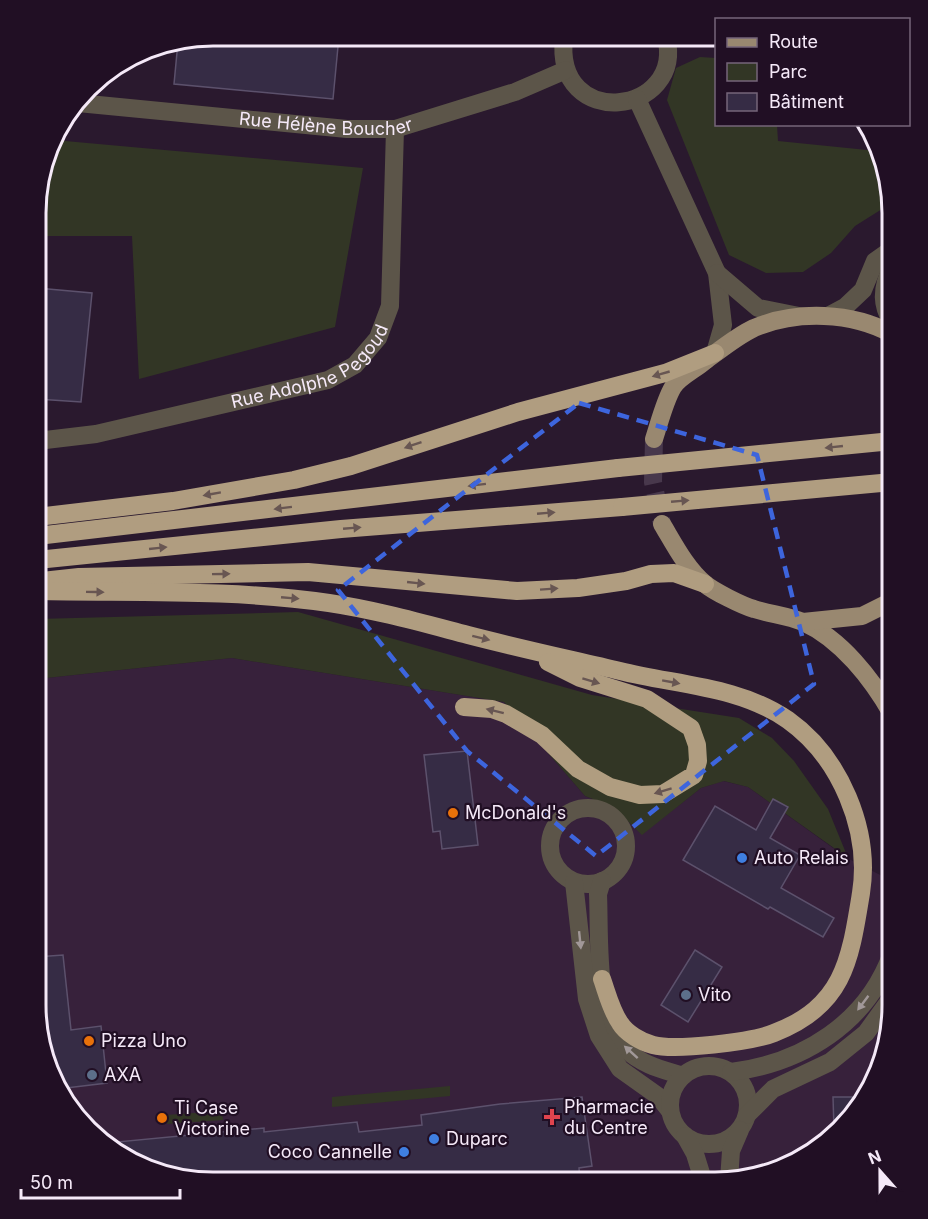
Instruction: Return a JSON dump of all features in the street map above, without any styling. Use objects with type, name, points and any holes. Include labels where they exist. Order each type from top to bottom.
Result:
[{"type":"highway","points":[[46,516],[173,501],[294,480],[351,466],[508,414],[665,373],[715,353]]},
{"type":"highway","points":[[46,535],[618,468],[882,442]]},
{"type":"highway","points":[[46,559],[330,530],[622,507],[882,483]]},
{"type":"highway","points":[[46,581],[79,577],[308,572],[517,591],[578,588],[626,581],[651,574],[674,573],[705,584]]},
{"type":"highway","points":[[46,591],[231,594],[291,598],[368,610],[644,677],[745,697],[789,721],[808,737],[830,764],[846,793],[856,820],[862,849],[864,879],[856,925],[844,970],[835,989],[817,1010],[805,1019],[765,1037],[689,1047],[654,1046],[636,1037],[621,1024],[602,979]]},
{"type":"highway","points":[[464,707],[492,709],[506,714],[542,735],[578,770],[610,787],[640,795],[663,794],[694,774],[698,761],[697,745],[691,728],[647,699],[580,678],[519,648]]},
{"type":"main road","points":[[654,439],[673,386],[715,353],[754,328],[799,316],[830,315],[882,328]]},
{"type":"main road","points":[[662,524],[681,556],[705,584],[751,609],[803,622],[828,638],[854,661],[881,696]]},
{"type":"main road","points":[[803,622],[862,616],[882,606]]},
{"type":"street","points":[[563,46],[566,70],[575,85],[587,96],[603,102],[620,104],[637,99],[650,91],[660,79],[667,64],[668,46]]},
{"type":"street","name":"Rue Hélène Boucher","points":[[87,104],[347,129],[395,129],[515,92],[566,70]]},
{"type":"street","points":[[637,99],[717,273],[723,325],[715,353]]},
{"type":"street","name":"Rue Adolphe Pegoud","points":[[46,440],[96,434],[328,380],[355,365],[378,338],[390,306],[395,129]]},
{"type":"street","points":[[830,315],[845,307],[863,290],[875,261],[882,256]]},
{"type":"street","points":[[717,273],[758,308],[799,316]]},
{"type":"street","points":[[586,807],[605,811],[619,822],[626,839],[625,858],[615,873],[602,882],[588,884],[574,882],[563,876],[554,866],[549,848],[552,830],[560,818],[572,810],[586,807]]},
{"type":"street","points":[[574,882],[587,999],[599,1036],[620,1069],[658,1096],[670,1111]]},
{"type":"street","points":[[602,882],[598,894],[602,979],[609,1017],[615,1034],[627,1051],[642,1061],[683,1076]]},
{"type":"street","points":[[731,1072],[749,1070],[814,1047],[838,1029],[861,1007],[881,976]]},
{"type":"street","points":[[685,1136],[708,1145],[731,1138],[773,1089],[830,1062],[866,1033],[881,1012]]},
{"type":"street","points":[[701,1172],[695,1154],[685,1136],[675,1126],[670,1111],[670,1098],[675,1086],[683,1076],[694,1069],[707,1066],[719,1067],[731,1072],[746,1091],[749,1103],[731,1151],[730,1171]]},
{"type":"highlighted area","points":[[579,403],[757,455],[814,684],[596,856],[467,751],[338,590]]},
{"type":"shaded area","points":[[232,658],[504,702],[585,796],[613,807],[642,834],[701,788],[723,781],[748,787],[847,858],[881,875],[881,1016],[873,1059],[864,1079],[840,1116],[807,1144],[768,1164],[736,1171],[213,1172],[170,1167],[150,1160],[112,1138],[95,1124],[81,1107],[55,1059],[50,1038],[46,1005],[46,678]]},
{"type":"green space","points":[[700,57],[715,58],[715,126],[777,126],[778,141],[869,150],[876,170],[882,209],[855,226],[831,253],[803,272],[766,273],[729,255],[667,100],[676,68]]},
{"type":"green space","points":[[64,141],[363,168],[335,327],[139,379],[132,236],[46,236],[46,213],[52,170]]},
{"type":"green space","points":[[298,612],[592,695],[739,718],[772,738],[794,761],[828,809],[848,858],[748,787],[724,781],[701,788],[642,835],[613,807],[585,796],[504,702],[232,658],[46,678],[46,619]]},
{"type":"green space","points":[[450,1086],[450,1096],[332,1107],[332,1097]]},
{"type":"green space","points":[[222,1111],[223,1120],[167,1124],[166,1115]]},
{"type":"building","points":[[203,47],[338,47],[333,99],[174,84],[177,51],[181,50]]},
{"type":"building","points":[[46,289],[92,293],[81,402],[46,400]]},
{"type":"building","name":"McDonald's","points":[[467,751],[478,845],[442,849],[440,831],[433,832],[424,755]]},
{"type":"building","name":"Auto Relais","points":[[773,799],[788,807],[770,838],[800,855],[781,888],[834,918],[823,937],[770,907],[768,909],[683,860],[715,806],[756,830]]},
{"type":"building","name":"Vito","points":[[695,950],[722,967],[688,1022],[661,1005]]},
{"type":"building","points":[[63,955],[71,1030],[101,1026],[107,1083],[69,1088],[64,1079],[55,1059],[50,1038],[46,1005],[46,956]]},
{"type":"building","name":"Duparc","points":[[582,1097],[592,1166],[579,1168],[579,1172],[192,1171],[150,1160],[118,1142],[264,1128],[264,1132],[357,1122],[359,1132],[422,1125],[421,1115],[500,1104]]},
{"type":"building","points":[[833,1097],[854,1097],[840,1116],[834,1122]]},
{"type":"tunnel","points":[[654,439],[653,482],[662,524]]},
{"type":"place","name":"McDonald's","points":[[453,813]]},
{"type":"place","name":"Auto Relais","points":[[742,858]]},
{"type":"place","name":"Vito","points":[[686,995]]},
{"type":"place","name":"Pizza Uno","points":[[89,1041]]},
{"type":"place","name":"AXA","points":[[92,1075]]},
{"type":"place","name":"Pharmacie du Centre","points":[[552,1117]]},
{"type":"place","name":"Ti Case Victorine","points":[[162,1118]]},
{"type":"place","name":"Duparc","points":[[434,1139]]},
{"type":"place","name":"Coco Cannelle","points":[[404,1152]]}]
